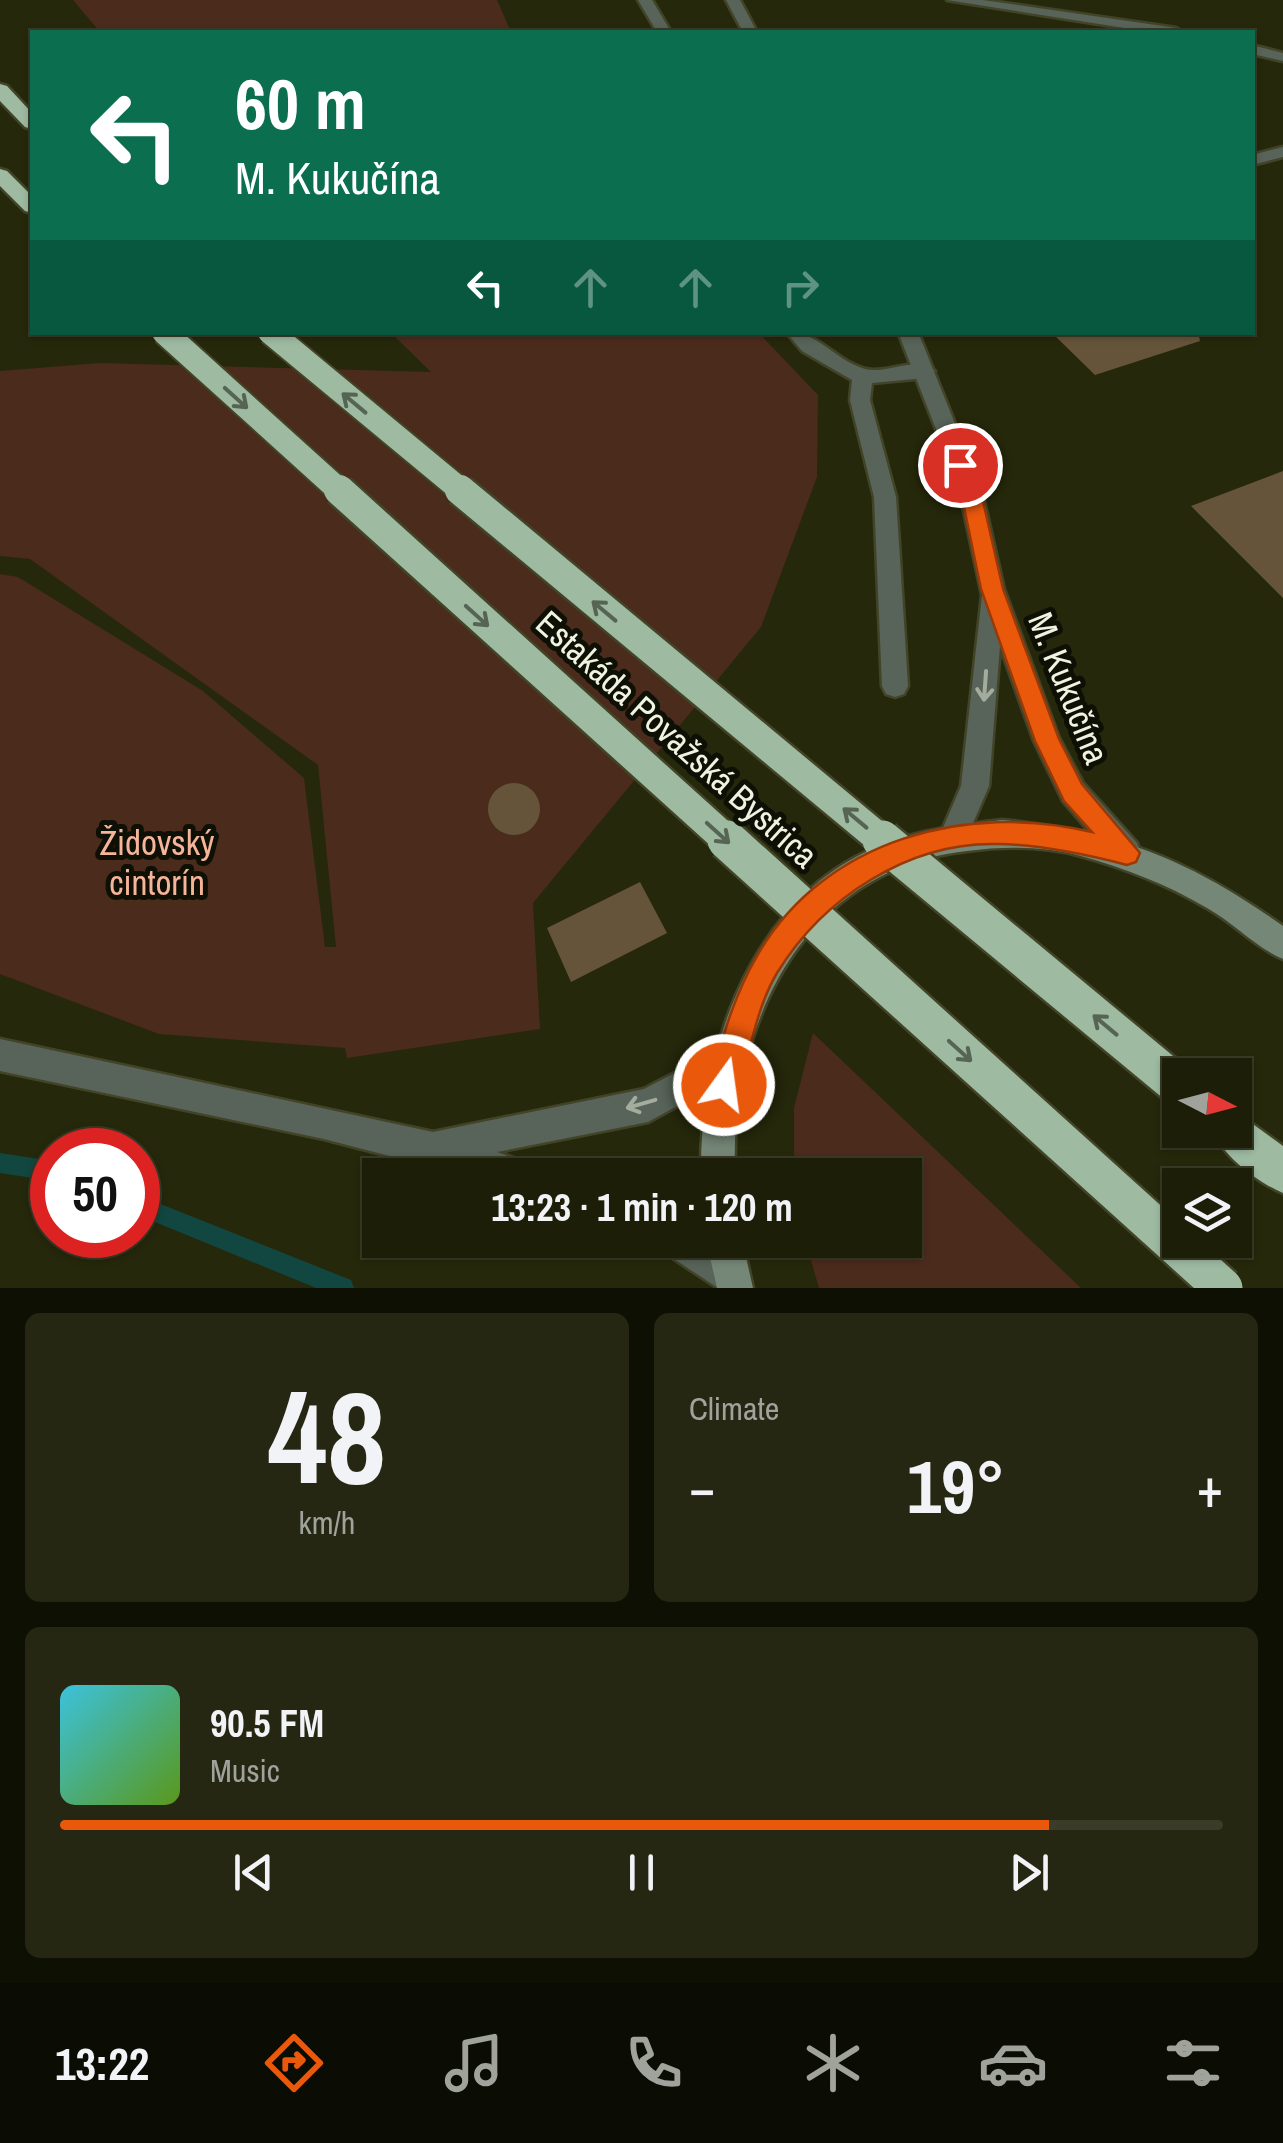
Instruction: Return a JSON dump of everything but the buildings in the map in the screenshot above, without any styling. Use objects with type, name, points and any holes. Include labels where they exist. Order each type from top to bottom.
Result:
[{"type":"highway","points":[[0,90],[30,120]]},
{"type":"highway","points":[[0,174],[30,205]]},
{"type":"highway","name":"Estakáda Považská Bystrica","points":[[167,335],[1223,1288]]},
{"type":"highway","name":"Estakáda Považská Bystrica","points":[[274,335],[1162,1072]]},
{"type":"highway","points":[[1252,1146],[1283,1172]]},
{"type":"main road","points":[[719,1158],[720,1109],[728,1061],[745,1008],[768,962],[797,923],[831,890],[910,847],[996,831],[1039,833],[1127,853],[1218,896],[1283,944]]},
{"type":"street","points":[[645,0],[663,30]]},
{"type":"street","points":[[733,0],[749,30]]},
{"type":"street","points":[[954,0],[1162,30]]},
{"type":"street","points":[[1255,50],[1283,58]]},
{"type":"street","points":[[1255,159],[1283,152]]},
{"type":"street","points":[[798,335],[809,346],[863,377],[925,372]]},
{"type":"street","name":"M. Kukučína","points":[[909,335],[970,488],[992,589],[1047,741],[1073,792],[1127,853]]},
{"type":"street","points":[[863,377],[860,400],[885,497],[896,686]]},
{"type":"street","name":"M. Kukučína","points":[[954,836],[975,786],[992,589]]},
{"type":"street","points":[[0,1055],[92,1080],[438,1147],[468,1158]]},
{"type":"street","points":[[438,1147],[648,1105],[728,1061]]},
{"type":"green space","points":[[73,0],[497,0],[510,30],[98,30]]},
{"type":"green space","name":"Židovský cintorín","points":[[393,335],[761,335],[818,395],[817,477],[761,627],[533,903],[540,1029],[347,1058],[345,1048],[159,1034],[0,974],[0,574],[18,577],[203,691],[304,778],[325,947],[336,947],[318,765],[30,559],[0,556],[0,371],[100,363],[431,372]]},
{"type":"green space","points":[[813,1033],[1081,1288],[819,1288],[810,1258],[922,1258],[922,1158],[794,1158],[794,1108]]},
{"type":"waterway","points":[[0,1163],[30,1168]]},
{"type":"waterway","points":[[160,1214],[343,1288]]},
{"type":"route","points":[[724,1085],[745,1008],[768,962],[797,923],[831,890],[869,866],[910,847],[996,831],[1061,836],[1127,853],[1073,792],[1047,741],[992,589],[970,488],[960,465]]}]
